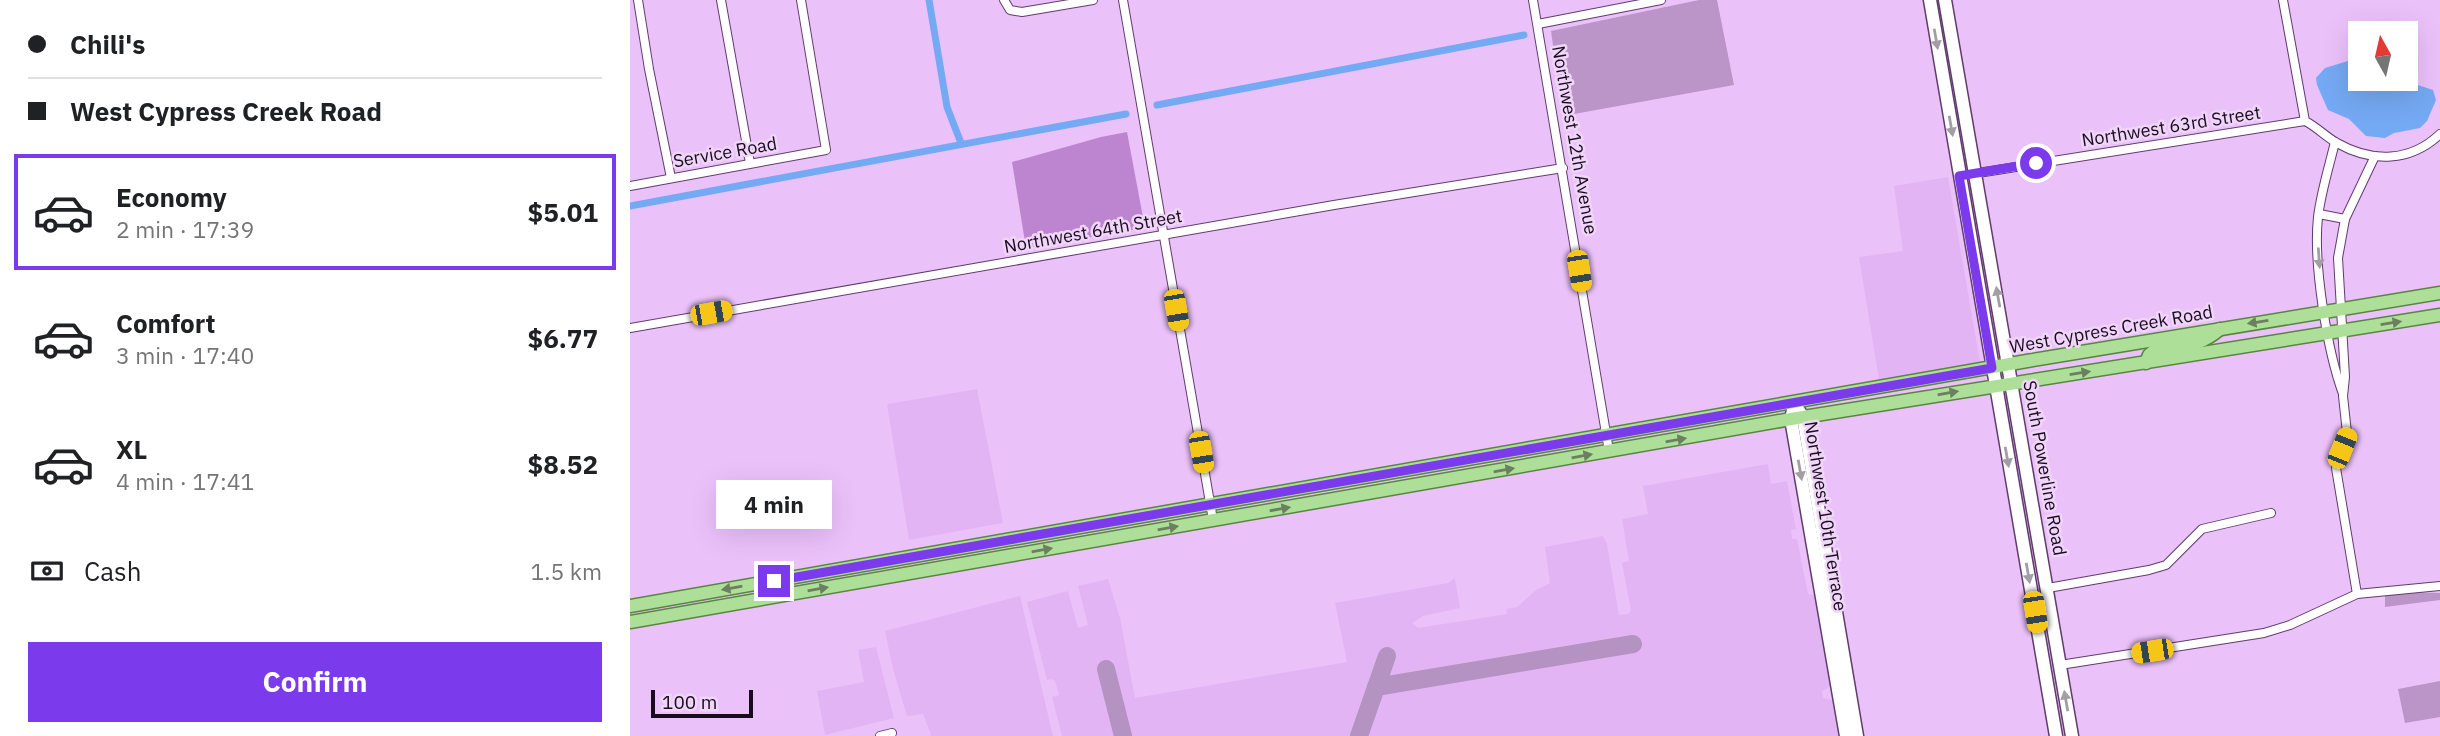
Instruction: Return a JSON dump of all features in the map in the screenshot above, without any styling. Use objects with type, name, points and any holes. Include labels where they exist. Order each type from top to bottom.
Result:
[{"type":"main road","name":"South Powerline Road","points":[[1930,0],[2056,736]]},
{"type":"main road","name":"South Powerline Road","points":[[1945,0],[2072,736]]},
{"type":"main road","name":"West Cypress Creek Road","points":[[630,606],[2009,364],[2440,293]]},
{"type":"main road","name":"West Cypress Creek Road","points":[[630,622],[1798,418],[2440,315]]},
{"type":"main road","points":[[2146,363],[2154,351],[2207,340],[2221,328]]},
{"type":"main road","name":"Northwest 10th Terrace","points":[[1794,402],[1825,584],[1830,646],[1846,736]]},
{"type":"main road","points":[[1334,499],[1342,487],[1355,480]]},
{"type":"main road","points":[[2023,543],[2044,565]]},
{"type":"main road","name":"Northwest 10th Terrace","points":[[1825,584],[1837,619],[1857,736]]},
{"type":"main road","points":[[2041,651],[2060,665],[2047,683]]},
{"type":"street","points":[[638,0],[670,178]]},
{"type":"street","points":[[721,0],[750,163]]},
{"type":"street","name":"Service Road","points":[[630,186],[826,150],[802,0]]},
{"type":"street","points":[[1004,0],[1010,10],[1022,12],[1093,0]]},
{"type":"street","points":[[1123,0],[1213,520]]},
{"type":"street","name":"Northwest 12th Avenue","points":[[1533,0],[1609,452]]},
{"type":"street","points":[[1538,24],[1661,0]]},
{"type":"street","points":[[2283,0],[2305,121],[2335,142],[2389,158],[2425,147],[2440,134]]},
{"type":"street","name":"Northwest 63rd Street","points":[[1959,176],[2305,121]]},
{"type":"street","points":[[2335,142],[2319,214],[2318,249],[2325,312],[2335,332],[2345,377],[2343,396],[2347,433],[2336,468],[2357,594]]},
{"type":"street","points":[[2335,332],[2340,309],[2338,258],[2345,219],[2375,156]]},
{"type":"street","name":"Northwest 64th Street","points":[[630,328],[1563,168]]},
{"type":"street","points":[[2319,214],[2345,219]]},
{"type":"street","points":[[2048,588],[2165,565],[2202,529],[2270,513]]},
{"type":"street","points":[[2060,665],[2264,633],[2290,625],[2357,594],[2440,586]]},
{"type":"street","points":[[880,736],[892,733]]},
{"type":"shaded area","points":[[1699,0],[1717,0],[1734,85],[1563,116],[1551,31]]},
{"type":"shaded area","points":[[1127,132],[1145,228],[1026,248],[1012,162]]},
{"type":"shaded area","points":[[1948,177],[1980,362],[1879,380],[1859,257],[1903,251],[1894,186]]},
{"type":"shaded area","points":[[977,389],[1003,523],[909,540],[887,404]]},
{"type":"shaded area","points":[[1768,464],[1771,484],[1787,481],[1796,529],[1791,530],[1792,539],[1797,539],[1808,594],[1815,595],[1830,687],[1822,691],[1823,698],[1832,700],[1838,736],[1062,736],[1052,697],[1059,695],[1055,681],[1047,680],[1027,602],[1068,591],[1078,628],[1088,625],[1078,586],[1108,579],[1120,618],[1135,698],[1347,662],[1335,603],[1448,583],[1455,578],[1460,608],[1423,616],[1412,623],[1418,628],[1507,614],[1506,609],[1517,607],[1536,590],[1550,583],[1545,547],[1603,536],[1607,544],[1619,615],[1628,614],[1631,611],[1622,563],[1629,561],[1622,519],[1648,514],[1643,486]]},
{"type":"shaded area","points":[[2385,593],[2440,593],[2440,600],[2385,607]]},
{"type":"shaded area","points":[[1020,596],[1053,736],[929,736],[931,735],[923,714],[907,716],[885,631]]},
{"type":"shaded area","points":[[876,647],[894,718],[825,735],[817,691],[864,682],[858,650]]},
{"type":"shaded area","points":[[2440,681],[2440,717],[2405,723],[2398,689]]},
{"type":"water","points":[[2348,61],[2348,91],[2418,91],[2418,85],[2433,90],[2436,100],[2427,121],[2420,128],[2394,133],[2385,138],[2366,136],[2349,119],[2328,110],[2316,78],[2325,68]]},
{"type":"waterway","points":[[929,0],[947,107],[961,143]]},
{"type":"waterway","points":[[1157,105],[1524,35]]},
{"type":"waterway","points":[[630,206],[1126,114]]},
{"type":"taxiway","points":[[1376,687],[1633,644]]},
{"type":"taxiway","points":[[1359,736],[1387,656]]},
{"type":"taxiway","points":[[1106,669],[1123,736]]},
{"type":"route","points":[[774,581],[1992,368],[1959,176],[2036,163]]}]
